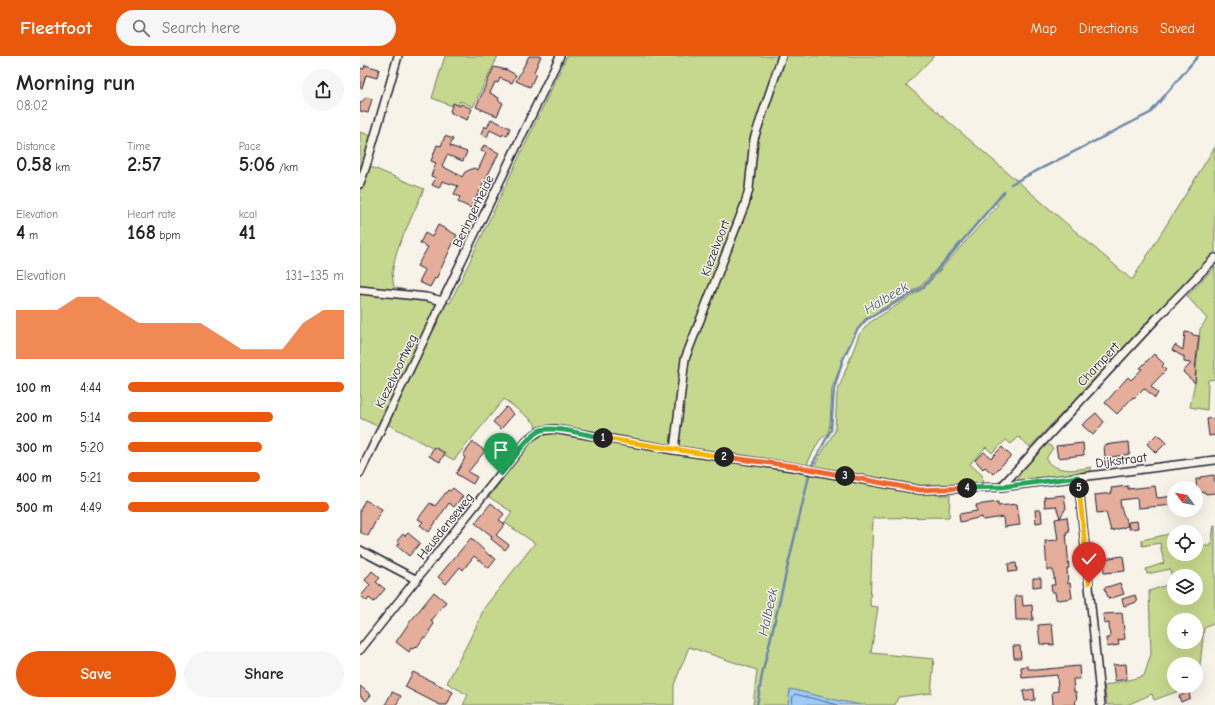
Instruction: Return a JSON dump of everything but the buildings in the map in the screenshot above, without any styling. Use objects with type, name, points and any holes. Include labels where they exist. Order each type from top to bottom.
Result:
[{"type":"street","points":[[360,184],[368,164],[398,56]]},
{"type":"street","name":"Beringerheide","points":[[443,301],[560,56]]},
{"type":"street","name":"Kiezelvoort","points":[[674,450],[685,359],[745,204],[749,189],[754,139],[782,56]]},
{"type":"street","name":"Champert","points":[[1001,487],[1157,318],[1215,258]]},
{"type":"street","points":[[360,290],[426,297],[443,301]]},
{"type":"street","name":"Kiezelvoortweg","points":[[360,473],[443,301]]},
{"type":"street","name":"Heusdenseweg","points":[[360,650],[529,438],[540,430],[554,429],[674,450],[793,466]]},
{"type":"street","name":"Dijkstraat","points":[[793,466],[920,490],[1001,487],[1215,460]]},
{"type":"street","points":[[1078,477],[1101,705]]},
{"type":"street","points":[[360,550],[417,580]]},
{"type":"green space","points":[[445,56],[498,56],[473,107],[460,101],[457,108],[432,98]]},
{"type":"green space","points":[[567,56],[934,56],[906,85],[1132,280],[1215,147],[1215,253],[1030,447],[1019,437],[1011,444],[1006,440],[992,453],[986,447],[970,464],[982,475],[983,485],[936,486],[936,495],[950,495],[949,517],[873,518],[870,606],[878,607],[871,653],[934,659],[931,693],[898,697],[895,705],[861,705],[790,689],[788,705],[753,705],[757,670],[689,647],[674,685],[674,705],[463,705],[468,695],[447,683],[478,623],[484,608],[535,543],[505,523],[512,512],[489,497],[536,436],[535,423],[504,399],[454,460],[382,421],[377,426],[360,418],[360,132],[372,136],[364,164],[424,189],[397,250],[392,273],[394,287],[450,303]],"holes":[[[996,203],[998,205],[924,288],[869,323],[859,335],[837,393],[835,431],[814,466],[807,464],[819,441],[828,433],[832,388],[850,343],[865,319],[921,286]]]},
{"type":"green space","points":[[1215,267],[1215,379],[1208,380],[1207,410],[1190,407],[1195,382],[1200,329],[1207,319],[1187,296]]},
{"type":"green space","points":[[1047,443],[1053,448],[1047,457],[1047,461],[1051,465],[1068,470],[1091,467],[1091,472],[1023,481],[1018,480],[1022,471]]},
{"type":"green space","points":[[1215,525],[1215,623],[1204,628],[1203,637],[1203,613],[1167,613],[1167,649],[1202,649],[1201,657],[1167,657],[1167,693],[1173,693],[1154,700],[1152,694],[1127,705],[1107,705],[1104,686],[1144,676],[1151,654],[1149,591],[1167,585],[1167,605],[1203,605],[1203,569],[1167,569],[1147,574],[1146,569],[1164,563],[1160,543],[1142,546],[1142,540],[1167,535],[1167,561],[1203,561],[1203,546],[1211,546]]},
{"type":"water","points":[[790,689],[835,700],[861,705],[788,705]]},
{"type":"waterway","name":"Halbeek","points":[[1011,184],[1150,113],[1198,56]]},
{"type":"waterway","name":"Halbeek","points":[[812,465],[831,430],[834,389],[843,359],[857,330],[866,320],[923,287],[1004,192]]},
{"type":"waterway","name":"Halbeek","points":[[757,705],[762,675],[809,476]]},
{"type":"route","points":[[501,474],[529,438],[540,430],[554,429],[674,450],[793,466],[920,490],[1001,487],[1078,477],[1089,583]]}]
